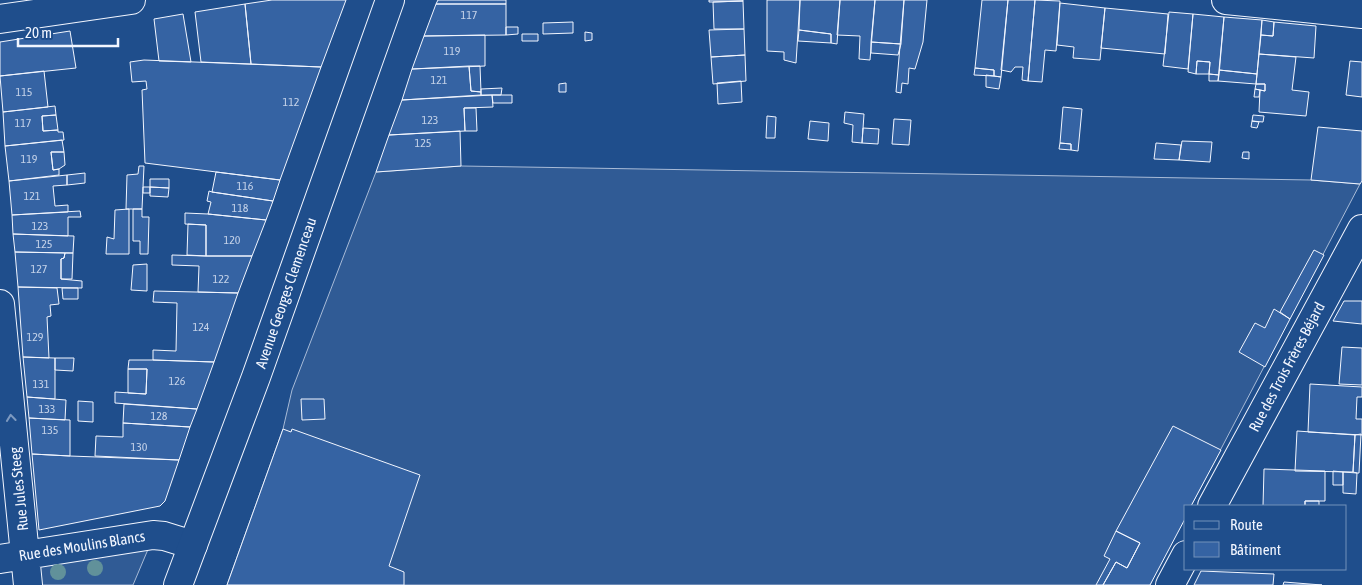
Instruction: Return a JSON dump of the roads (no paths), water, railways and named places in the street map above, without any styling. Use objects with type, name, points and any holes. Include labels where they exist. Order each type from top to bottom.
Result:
[{"type":"street","points":[[0,19],[131,0]]},
{"type":"street","name":"Avenue Georges Clemenceau","points":[[178,585],[256,377],[390,0]]},
{"type":"street","points":[[1226,0],[1362,14]]},
{"type":"street","name":"Rue des Trois Frères Béjard","points":[[1213,505],[1362,228]]},
{"type":"street","name":"Rue Jules Steeg","points":[[0,304],[13,556],[28,585]]},
{"type":"street","name":"Rue des Moulins Blancs","points":[[13,556],[153,535],[192,544]]},
{"type":"street","points":[[1170,585],[1184,560]]}]
